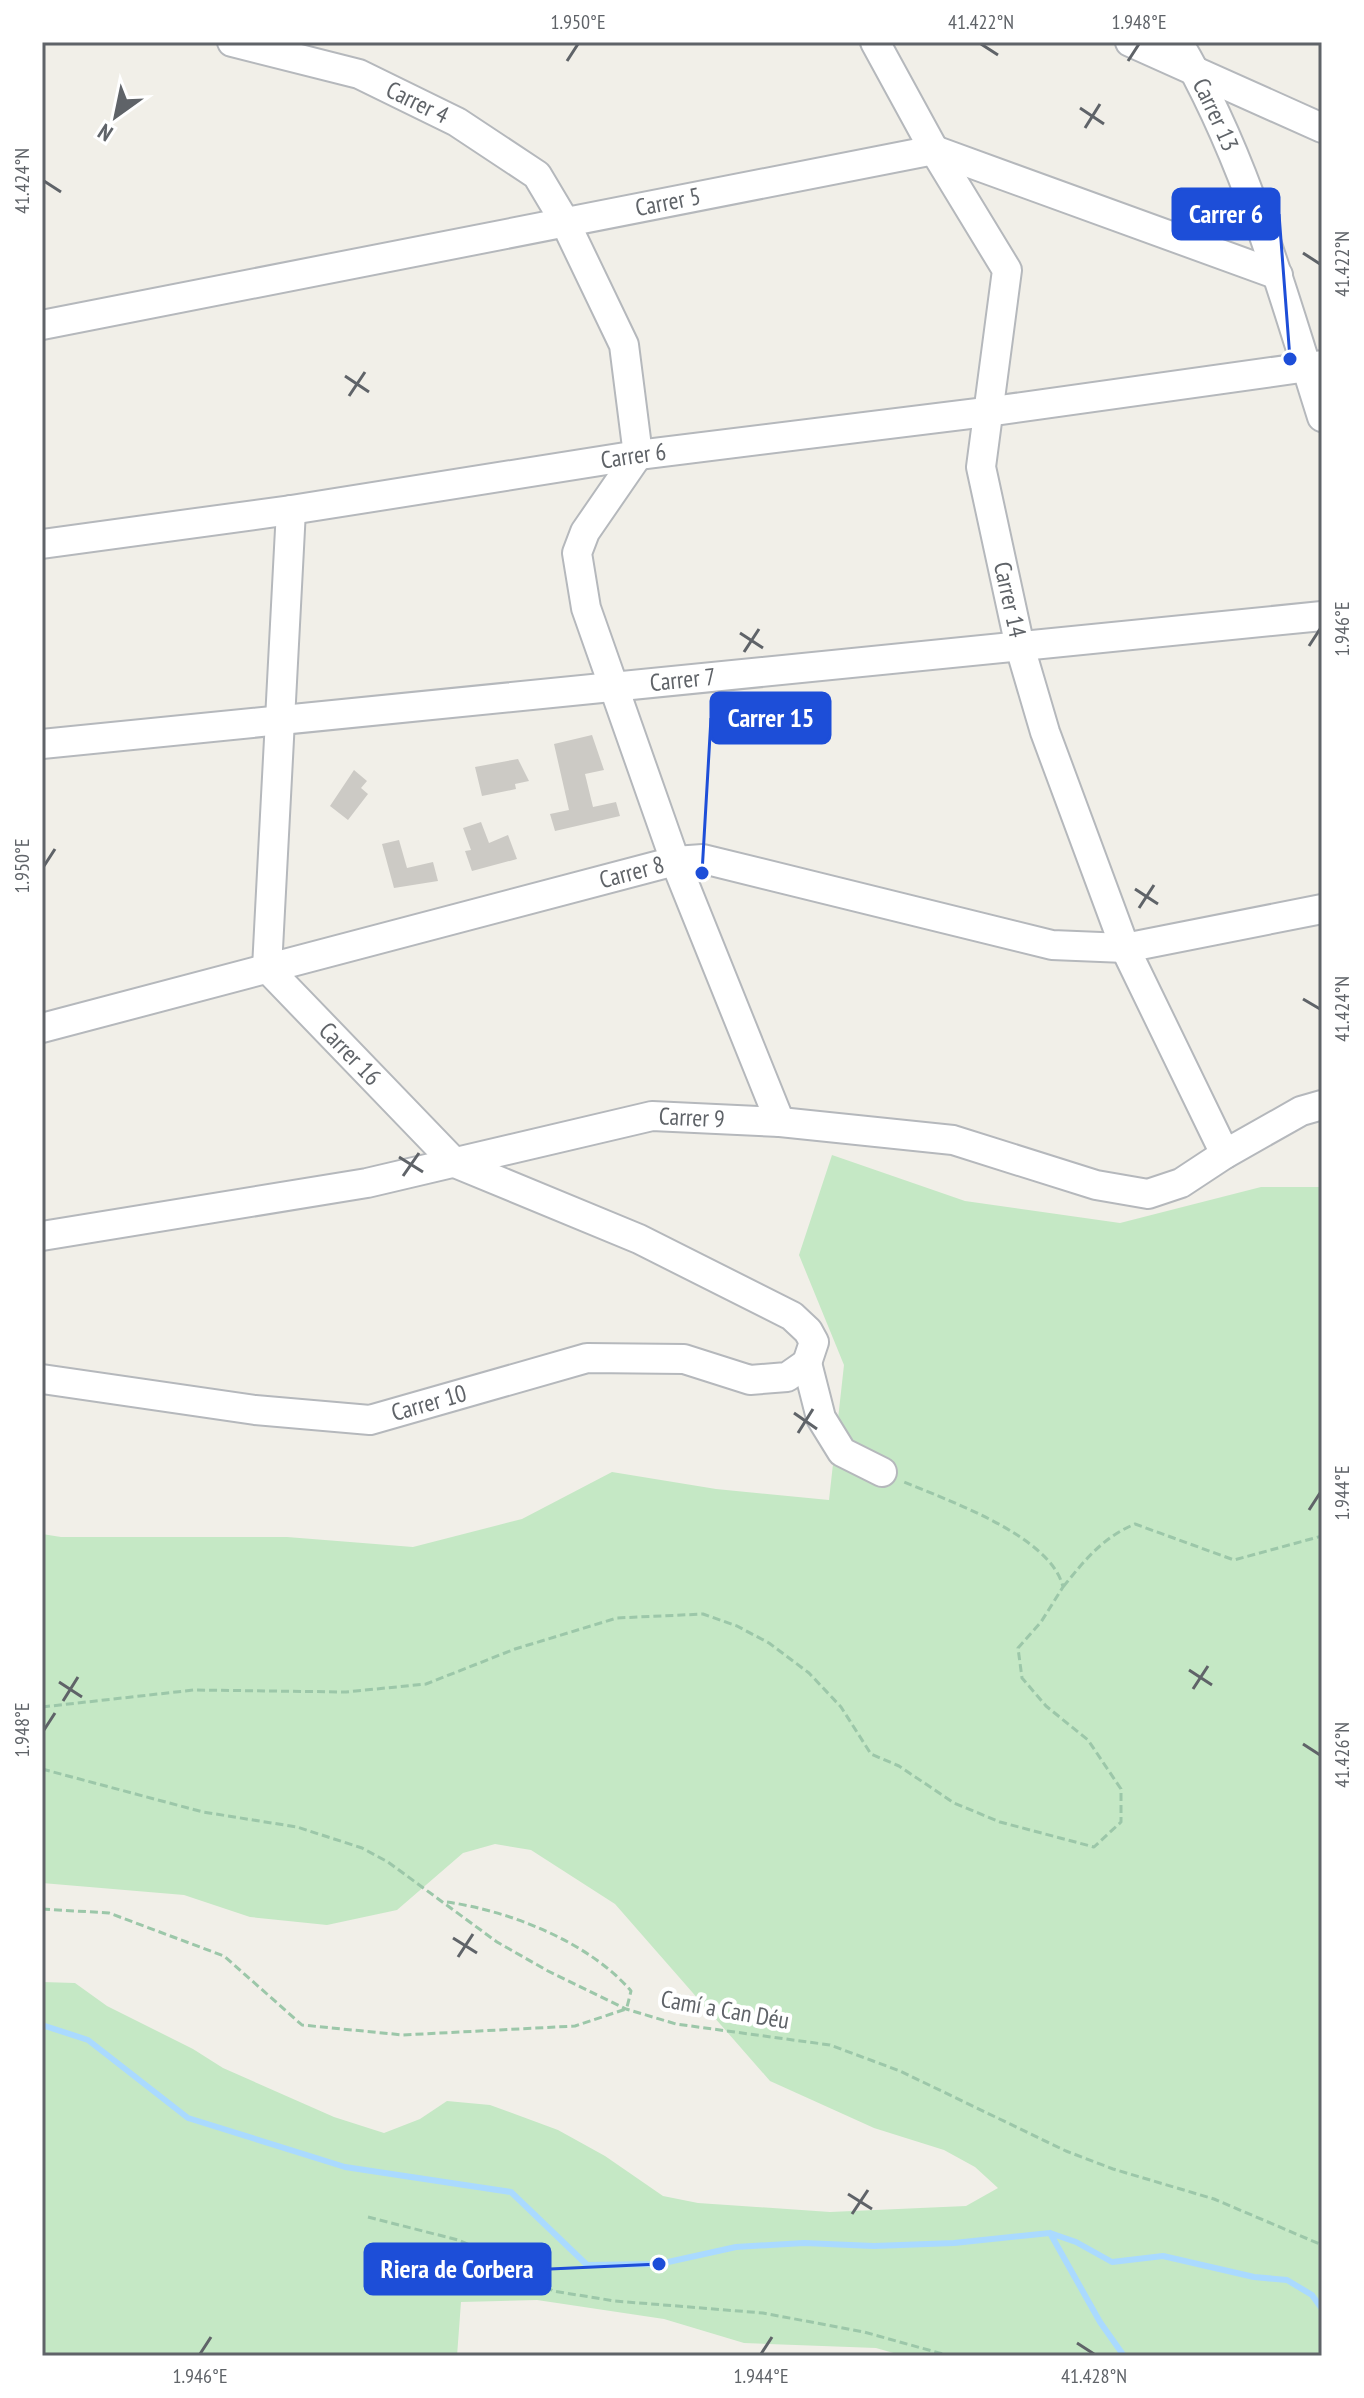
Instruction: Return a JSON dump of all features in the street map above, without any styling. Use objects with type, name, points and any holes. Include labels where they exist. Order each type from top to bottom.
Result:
[{"type":"street","name":"Carrer 4","points":[[232,42],[359,74],[457,122],[537,175],[565,222],[624,345],[638,455]]},
{"type":"street","name":"Carrer 14","points":[[875,42],[934,150],[1007,270],[981,467],[1020,647],[1045,732],[1125,948],[1225,1154]]},
{"type":"street","points":[[1130,42],[1322,128]]},
{"type":"street","name":"Carrer 13","points":[[1178,42],[1196,73],[1314,366],[1322,417]]},
{"type":"street","name":"Carrer 5","points":[[42,325],[934,150]]},
{"type":"street","points":[[934,150],[1278,275]]},
{"type":"street","name":"Carrer 6","points":[[42,544],[291,510],[638,455],[986,412],[1314,366]]},
{"type":"street","points":[[638,455],[585,532],[577,553],[586,608],[675,861],[780,1122]]},
{"type":"street","points":[[267,968],[291,510]]},
{"type":"street","name":"Carrer 7","points":[[42,744],[1322,616]]},
{"type":"street","name":"Carrer 8","points":[[42,1028],[675,861],[703,859],[1052,945],[1125,948],[1322,909]]},
{"type":"street","name":"Carrer 16","points":[[267,968],[455,1163],[639,1239],[792,1316],[808,1331],[814,1342],[807,1363]]},
{"type":"street","name":"Carrer 9","points":[[42,1236],[367,1183],[652,1116],[780,1122],[953,1140],[1096,1185],[1148,1194],[1181,1183],[1301,1111],[1322,1105]]},
{"type":"street","name":"Carrer 10","points":[[42,1379],[255,1410],[370,1420],[587,1358],[684,1359],[750,1380],[787,1377],[807,1363]]},
{"type":"street","points":[[807,1363],[821,1418],[842,1452],[882,1472]]},
{"type":"path","points":[[882,1472],[968,1510],[1042,1552],[1063,1587]]},
{"type":"path","points":[[42,1707],[194,1690],[346,1692],[426,1684],[515,1649],[617,1618],[703,1614],[737,1626],[769,1643],[809,1673],[841,1707],[871,1754],[899,1766],[954,1803],[1000,1822],[1094,1847],[1121,1822],[1121,1789],[1088,1740],[1046,1706],[1022,1678],[1018,1648],[1041,1622],[1092,1550],[1112,1533],[1135,1524],[1234,1560],[1322,1536]]},
{"type":"path","name":"Camí a Can Déu","points":[[42,1769],[165,1803],[297,1827],[331,1837],[388,1862],[497,1942],[626,2009],[676,2024],[830,2045],[900,2071],[1066,2151],[1113,2169],[1214,2199],[1322,2245]]},
{"type":"path","points":[[42,1909],[109,1913],[224,1956],[302,2025],[403,2035],[575,2026],[626,2009],[631,1991],[592,1958],[510,1918],[477,1906],[443,1901]]},
{"type":"path","points":[[368,2217],[458,2240],[491,2254],[553,2291],[615,2301],[763,2313],[864,2332],[950,2356]]},
{"type":"green space","points":[[832,1155],[965,1201],[1120,1223],[1261,1187],[1322,1187],[1322,2356],[904,2356],[876,2348],[744,2343],[664,2319],[537,2300],[461,2302],[457,2356],[42,2356],[42,1982],[75,1983],[107,2006],[193,2049],[223,2068],[334,2117],[384,2133],[420,2119],[447,2101],[490,2105],[558,2130],[605,2156],[663,2196],[698,2203],[830,2212],[966,2206],[998,2188],[975,2167],[944,2150],[874,2128],[770,2081],[615,1904],[531,1850],[495,1844],[463,1853],[397,1910],[327,1925],[250,1917],[184,1895],[42,1883],[42,1534],[61,1537],[287,1537],[413,1547],[522,1519],[612,1472],[716,1489],[829,1500],[844,1365],[799,1255]]},
{"type":"building","points":[[592,735],[604,770],[585,774],[593,807],[616,802],[620,816],[555,831],[550,814],[569,810],[554,744]]},
{"type":"building","points":[[518,759],[529,781],[515,784],[516,789],[482,796],[475,767]]},
{"type":"building","points":[[354,770],[367,781],[361,788],[368,794],[348,820],[330,806]]},
{"type":"building","points":[[481,822],[489,843],[508,835],[517,859],[472,871],[465,851],[471,850],[463,828]]},
{"type":"building","points":[[399,840],[407,868],[433,862],[438,881],[394,888],[382,844]]},
{"type":"waterway","points":[[42,2025],[88,2040],[188,2118],[345,2167],[511,2192],[587,2265],[659,2264],[736,2247],[804,2243],[874,2246],[954,2243],[1050,2233],[1076,2242],[1112,2262],[1163,2256],[1254,2277],[1287,2280],[1312,2295],[1322,2309]]},
{"type":"waterway","points":[[1050,2233],[1100,2322],[1124,2356]]},
{"type":"place","name":"Carrer 6","points":[[1290,359]]},
{"type":"place","name":"Carrer 15","points":[[702,873]]},
{"type":"place","name":"Riera de Corbera","points":[[659,2264]]}]
